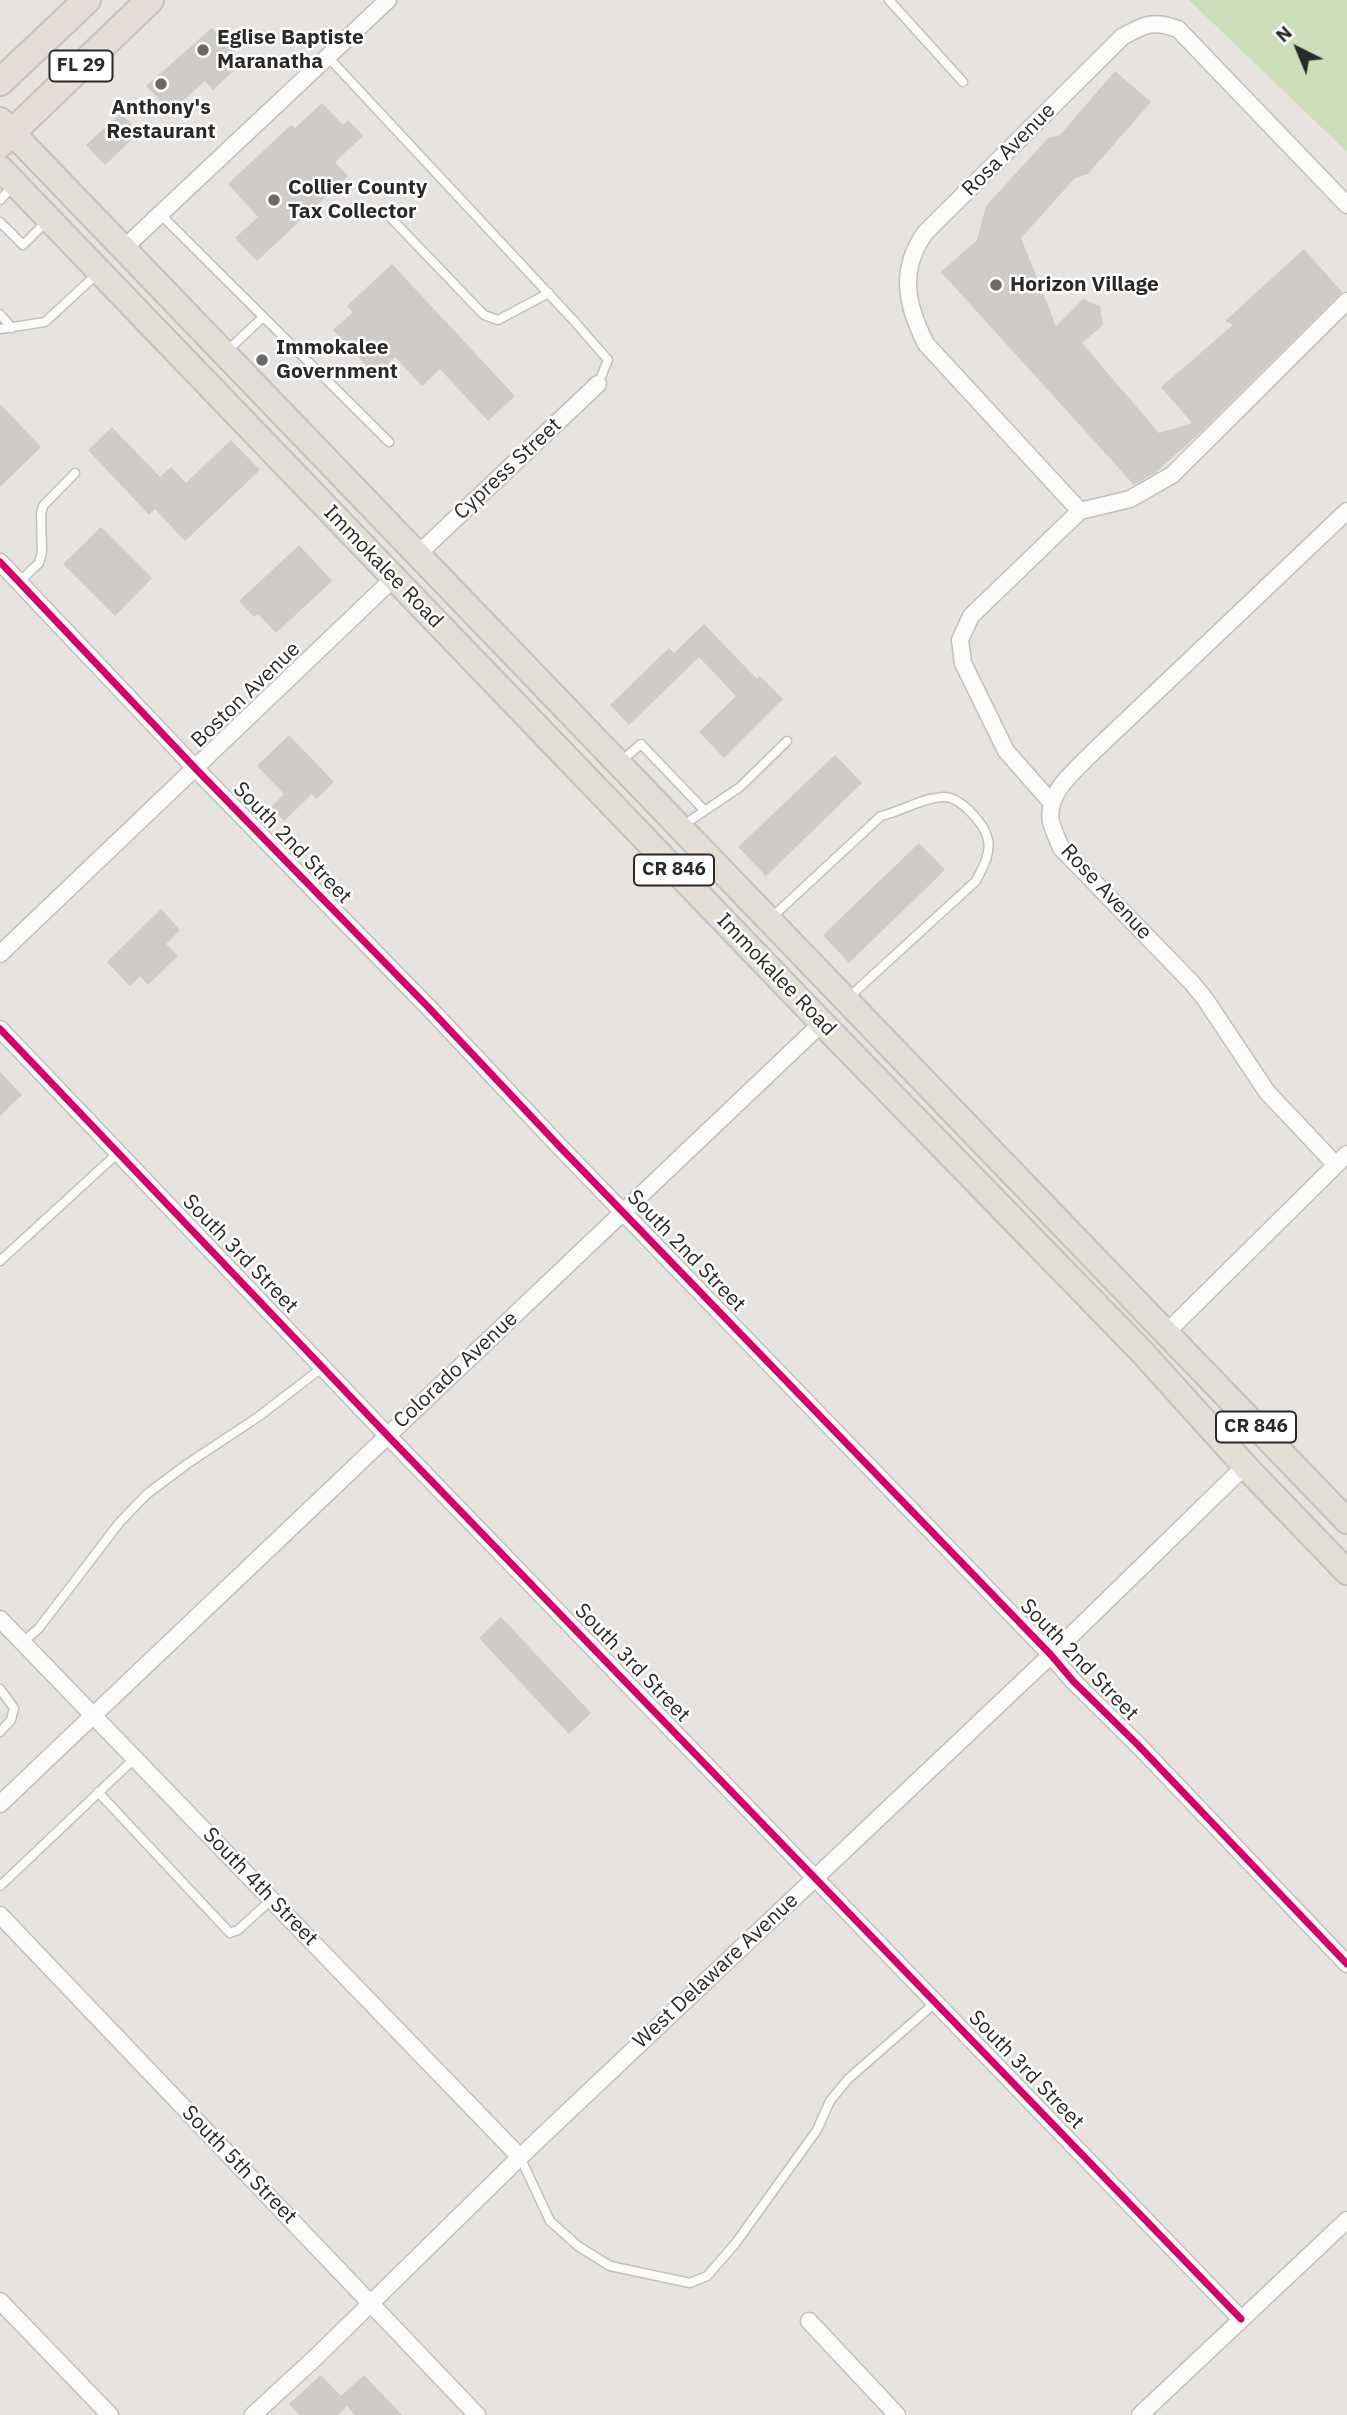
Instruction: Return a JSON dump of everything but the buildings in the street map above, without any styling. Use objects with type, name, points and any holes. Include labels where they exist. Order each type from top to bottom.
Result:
[{"type":"highway","name":"FL 29","points":[[0,82],[87,0]]},
{"type":"highway","name":"FL 29","points":[[4,132],[150,0]]},
{"type":"main road","name":"Immokalee Road","points":[[4,132],[122,248],[1347,1521]]},
{"type":"main road","name":"Immokalee Road","points":[[5,184],[48,219],[188,363],[1143,1353],[1245,1466],[1347,1572]]},
{"type":"main road","points":[[188,363],[218,348]]},
{"type":"main road","points":[[394,578],[417,555]]},
{"type":"main road","points":[[822,1023],[846,1000]]},
{"type":"main road","points":[[1143,1353],[1166,1333]]},
{"type":"main road","points":[[1245,1466],[1270,1441]]},
{"type":"street","points":[[122,248],[388,0]]},
{"type":"street","name":"Rosa Avenue","points":[[1080,511],[926,344],[912,316],[907,282],[915,247],[925,233],[1122,37],[1136,29],[1161,23],[1178,29],[1347,205]]},
{"type":"street","points":[[1347,301],[1172,475],[1130,499],[1080,511],[971,616],[960,640],[963,663],[1006,751],[1052,802],[1060,786],[1092,753],[1347,511]]},
{"type":"street","name":"Cypress Street","points":[[417,555],[598,384]]},
{"type":"street","name":"South 2nd Street","points":[[0,562],[195,768],[1347,1964]]},
{"type":"street","name":"Boston Avenue","points":[[0,954],[394,578]]},
{"type":"street","name":"Rose Avenue","points":[[1052,802],[1051,822],[1061,848],[1192,983],[1267,1092],[1342,1160]]},
{"type":"street","name":"Colorado Avenue","points":[[0,1804],[822,1023]]},
{"type":"street","name":"South 3rd Street","points":[[0,1029],[387,1435],[1241,2319]]},
{"type":"street","points":[[1166,1333],[1342,1160]]},
{"type":"street","name":"West Delaware Avenue","points":[[253,2415],[520,2157],[1051,1655],[1245,1466]]},
{"type":"street","name":"South 4th Street","points":[[0,1619],[520,2157]]},
{"type":"street","name":"South 5th Street","points":[[0,1915],[477,2415]]},
{"type":"street","points":[[1140,2415],[1347,2220]]},
{"type":"street","points":[[0,2301],[110,2415]]},
{"type":"street","points":[[809,2321],[897,2415]]},
{"type":"lane","points":[[889,0],[964,82]]},
{"type":"lane","points":[[328,57],[549,293],[608,360],[598,384]]},
{"type":"lane","points":[[160,214],[389,442]]},
{"type":"lane","points":[[387,215],[484,315],[498,320],[549,293]]},
{"type":"lane","points":[[0,222],[23,245],[48,219]]},
{"type":"lane","points":[[0,329],[45,322],[100,272]]},
{"type":"lane","points":[[0,314],[12,328]]},
{"type":"lane","points":[[218,348],[263,317]]},
{"type":"lane","points":[[19,582],[39,563],[42,552],[43,506],[75,473]]},
{"type":"lane","points":[[680,828],[740,787],[787,741]]},
{"type":"lane","points":[[618,764],[641,744],[704,810]]},
{"type":"lane","points":[[769,920],[881,816],[946,796],[960,801],[975,817],[988,839],[985,863],[976,881],[846,1000]]},
{"type":"lane","points":[[0,1261],[119,1152]]},
{"type":"lane","points":[[23,1642],[39,1628],[119,1523],[147,1494],[258,1417],[323,1367]]},
{"type":"lane","points":[[0,1689],[14,1708],[11,1720],[0,1732]]},
{"type":"lane","points":[[0,1886],[135,1758]]},
{"type":"lane","points":[[98,1792],[230,1933],[238,1930],[272,1899]]},
{"type":"lane","points":[[520,2157],[550,2221],[578,2246],[610,2266],[690,2283],[707,2276],[735,2244],[817,2130],[830,2101],[849,2080],[936,2002]]},
{"type":"green space","points":[[1189,0],[1347,0],[1347,152]]},
{"type":"cycle path","points":[[0,562],[195,768],[1347,1964]]},
{"type":"cycle path","points":[[0,1029],[387,1435],[1241,2319]]},
{"type":"place","name":"Eglise Baptiste Maranatha","points":[[203,50]]},
{"type":"place","name":"Anthony's Restaurant","points":[[161,84]]},
{"type":"place","name":"Collier County Tax Collector","points":[[274,200]]},
{"type":"place","name":"Horizon Village","points":[[996,285]]},
{"type":"place","name":"Immokalee Government","points":[[262,360]]}]
